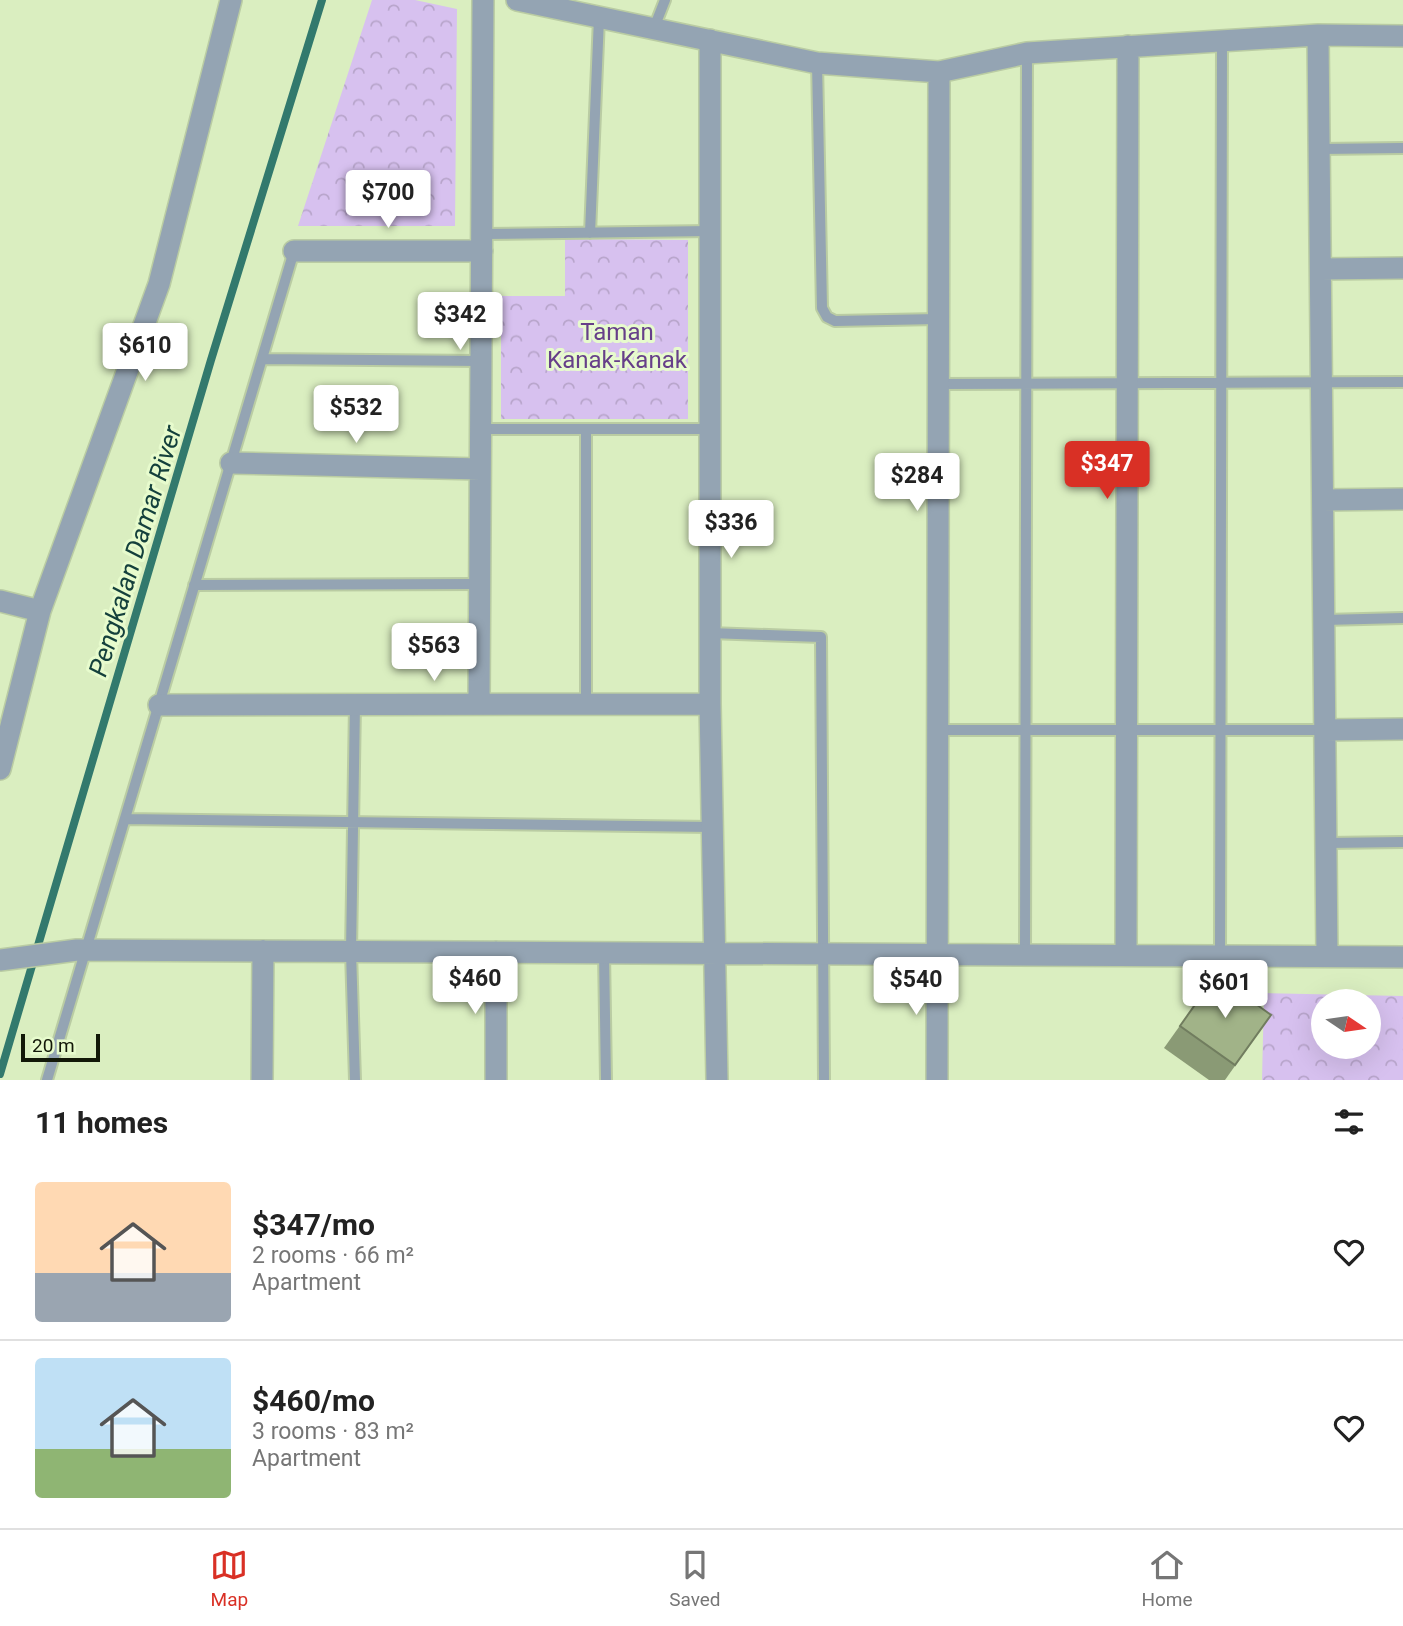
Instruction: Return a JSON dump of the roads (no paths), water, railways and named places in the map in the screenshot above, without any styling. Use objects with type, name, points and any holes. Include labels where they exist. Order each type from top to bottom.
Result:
[{"type":"street","points":[[2,757],[40,611],[159,284],[231,0]]},
{"type":"street","points":[[479,704],[483,0]]},
{"type":"street","points":[[517,0],[817,63],[939,72],[1027,53],[1318,35],[1403,36]]},
{"type":"street","points":[[1318,35],[1327,956]]},
{"type":"street","points":[[710,40],[710,704],[717,1080]]},
{"type":"street","points":[[1126,955],[1128,46]]},
{"type":"street","points":[[937,1080],[939,72]]},
{"type":"street","points":[[294,251],[482,242]]},
{"type":"street","points":[[1321,269],[1403,268]]},
{"type":"street","points":[[230,463],[480,469]]},
{"type":"street","points":[[1323,500],[1403,499]]},
{"type":"street","points":[[0,601],[40,611]]},
{"type":"street","points":[[159,705],[710,704]]},
{"type":"street","points":[[1325,730],[1403,729]]},
{"type":"street","points":[[0,960],[81,950],[1403,957]]},
{"type":"street","points":[[262,1080],[263,951]]},
{"type":"street","points":[[496,952],[496,1080]]},
{"type":"lane","points":[[654,29],[665,0]]},
{"type":"lane","points":[[590,233],[599,18]]},
{"type":"lane","points":[[1220,956],[1222,41]]},
{"type":"lane","points":[[1025,955],[1027,53]]},
{"type":"lane","points":[[817,63],[822,308],[827,317],[835,321],[939,319]]},
{"type":"lane","points":[[1320,149],[1403,148]]},
{"type":"lane","points":[[482,242],[590,233],[710,231]]},
{"type":"lane","points":[[47,1080],[81,950],[125,819],[294,251]]},
{"type":"lane","points":[[262,359],[481,361]]},
{"type":"lane","points":[[938,384],[1403,382]]},
{"type":"lane","points":[[480,429],[710,429]]},
{"type":"lane","points":[[586,429],[586,703]]},
{"type":"lane","points":[[194,585],[479,584]]},
{"type":"lane","points":[[1324,620],[1403,618]]},
{"type":"lane","points":[[710,633],[821,637],[824,1080]]},
{"type":"lane","points":[[355,704],[351,952],[355,1080]]},
{"type":"lane","points":[[937,730],[1325,730]]},
{"type":"lane","points":[[125,819],[711,827]]},
{"type":"lane","points":[[1326,843],[1403,842]]},
{"type":"lane","points":[[604,953],[606,1080]]},
{"type":"waterway","name":"Pengkalan Damar River","points":[[0,1074],[211,360],[322,0]]},
{"type":"park label","name":"Taman Kanak-Kanak","points":[[617,346]]}]
